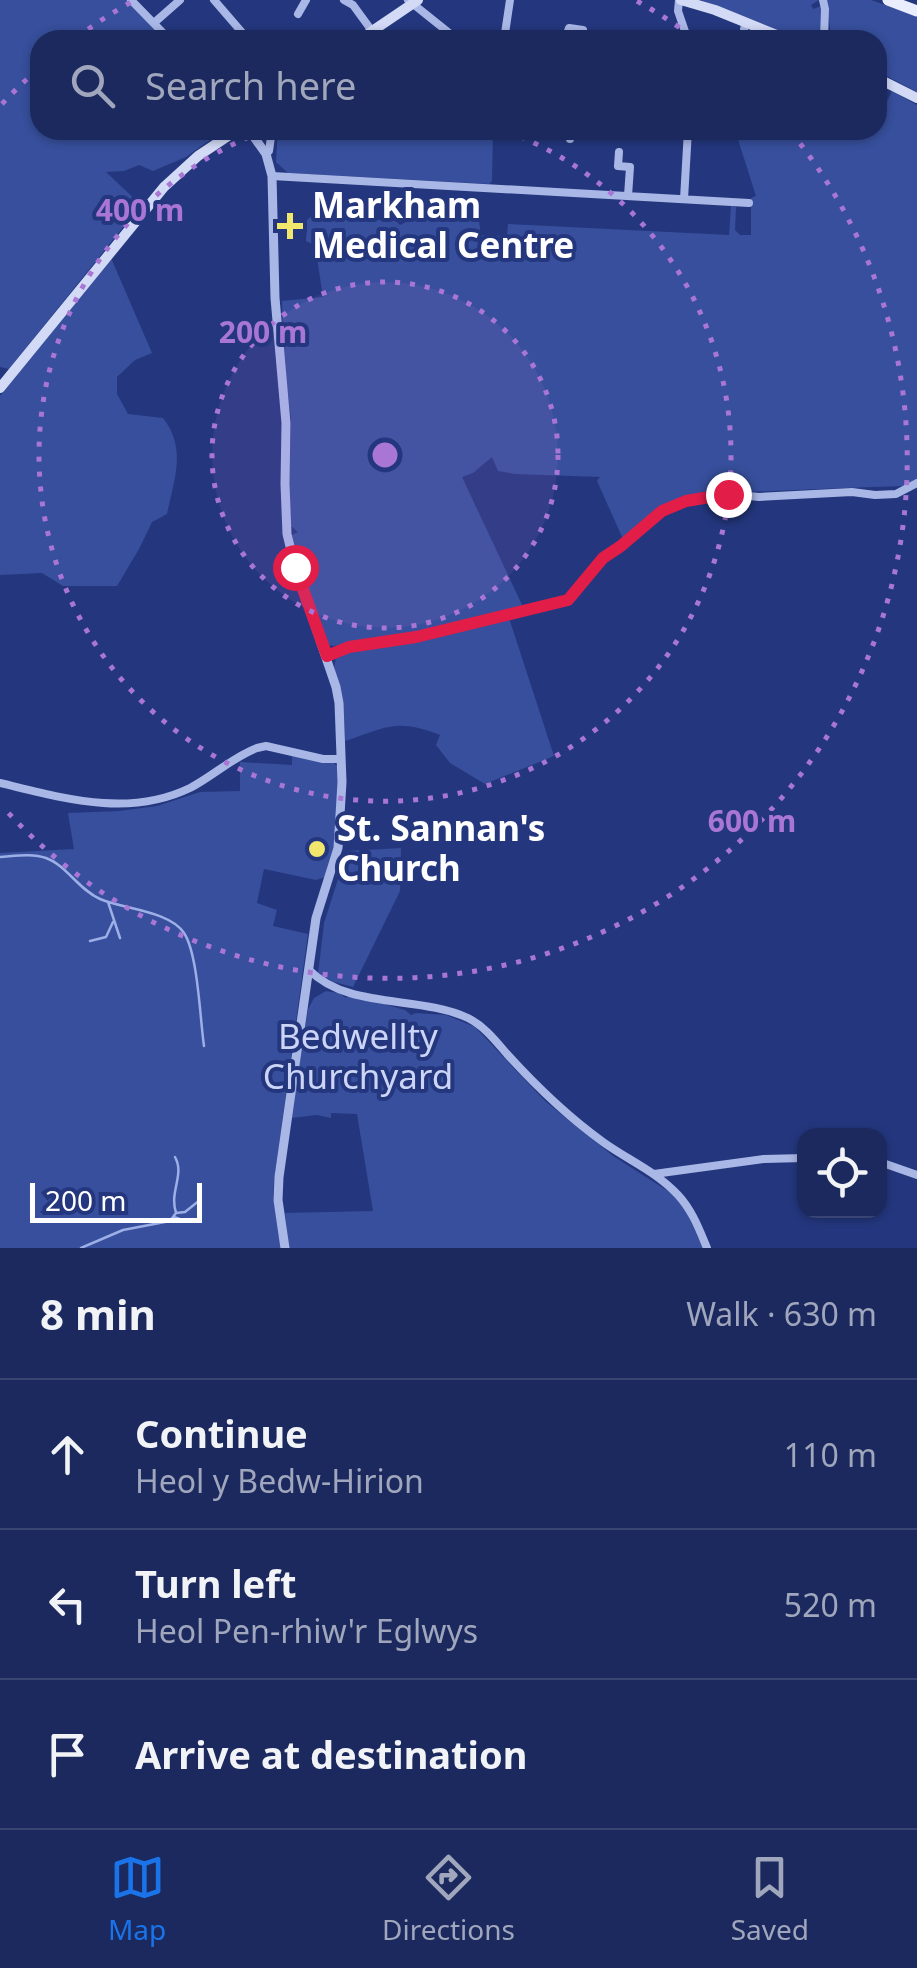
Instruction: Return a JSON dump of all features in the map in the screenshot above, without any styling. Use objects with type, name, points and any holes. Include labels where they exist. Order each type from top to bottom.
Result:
[{"type":"main road","points":[[680,0],[766,30]]},
{"type":"main road","points":[[888,0],[917,11]]},
{"type":"main road","points":[[373,30],[412,1]]},
{"type":"main road","points":[[887,83],[917,98]]},
{"type":"main road","points":[[0,388],[164,187],[222,140]]},
{"type":"street","points":[[132,0],[162,30]]},
{"type":"street","points":[[155,22],[180,0]]},
{"type":"street","points":[[214,0],[242,30]]},
{"type":"street","points":[[298,14],[306,0]]},
{"type":"street","points":[[344,0],[371,30]]},
{"type":"street","points":[[506,30],[510,0]]},
{"type":"street","points":[[680,0],[678,12],[684,30]]},
{"type":"street","points":[[823,0],[826,30]]},
{"type":"street","points":[[412,1],[446,30]]},
{"type":"street","points":[[744,30],[746,22]]},
{"type":"street","points":[[568,30],[583,30]]},
{"type":"street","points":[[256,140],[266,154],[272,176],[275,298],[286,423],[287,534],[339,703],[341,759],[338,848],[318,908],[279,1178],[278,1200],[286,1248]]},
{"type":"street","points":[[266,154],[271,140]]},
{"type":"street","points":[[684,199],[687,140]]},
{"type":"street","points":[[619,152],[618,166],[630,167],[628,196]]},
{"type":"street","points":[[272,176],[749,203]]},
{"type":"street","points":[[327,656],[349,647],[416,637],[568,600],[611,551],[662,511],[686,501],[728,494],[896,494],[917,483]]},
{"type":"street","points":[[0,783],[69,799],[118,805],[174,795],[266,746],[322,759],[341,759]]},
{"type":"street","points":[[309,970],[326,985],[384,1000],[448,1010],[482,1026],[568,1115],[676,1192],[689,1207],[707,1248]]},
{"type":"street","points":[[304,1000],[326,985]]},
{"type":"street","points":[[654,1174],[764,1158],[797,1158]]},
{"type":"street","points":[[887,1164],[917,1174]]},
{"type":"green space","points":[[0,0],[128,0],[156,30],[30,30],[30,140],[210,140],[186,157],[153,171],[139,165],[106,172],[141,205],[9,369],[0,367]]},
{"type":"green space","points":[[701,0],[819,0],[811,5],[813,9],[821,6],[821,30],[777,30]]},
{"type":"green space","points":[[827,0],[871,0],[917,16],[917,92],[887,76],[887,30],[830,30]]},
{"type":"green space","points":[[892,91],[917,105],[917,478],[906,486],[693,495],[660,509],[623,539],[597,481],[600,477],[498,471],[492,457],[462,477],[523,607],[416,634],[328,645],[293,544],[292,535],[298,532],[291,526],[289,490],[291,419],[282,301],[323,297],[315,245],[306,241],[307,220],[312,216],[396,221],[400,225],[408,221],[407,216],[479,221],[481,235],[507,236],[508,224],[729,235],[731,206],[736,207],[735,230],[740,235],[751,235],[751,198],[756,196],[738,140],[887,140],[887,101]]},
{"type":"green space","points":[[277,140],[493,140],[489,184],[288,173],[276,162]]},
{"type":"green space","points":[[111,258],[152,353],[135,360],[117,377],[117,394],[128,414],[163,418],[175,441],[177,464],[167,514],[152,522],[117,586],[63,586],[42,573],[0,575],[0,396]]},
{"type":"green space","points":[[509,618],[554,756],[485,784],[450,763],[436,745],[440,735],[425,730],[392,726],[345,741],[334,667],[343,652],[418,640]]},
{"type":"green space","points":[[292,755],[333,762],[339,768],[334,853],[326,877],[316,880],[264,869],[257,903],[277,910],[273,926],[308,934],[274,1181],[282,1248],[0,1248],[0,853],[74,849],[68,813],[119,811],[157,806],[200,792],[240,791],[240,762],[292,765]]},
{"type":"green space","name":"Bedwellty Churchyard","points":[[401,848],[400,891],[353,987],[318,974],[324,923],[347,851]]},
{"type":"green space","points":[[326,991],[405,1010],[411,1015],[446,1015],[475,1027],[545,1101],[613,1156],[671,1193],[684,1207],[703,1248],[289,1248],[285,1213],[373,1211],[357,1114],[291,1118],[308,1009],[314,998]]},
{"type":"waterway","points":[[0,857],[46,858],[100,899],[157,915],[177,926],[184,933],[192,956],[204,1046]]},
{"type":"waterway","points":[[108,902],[120,938]]},
{"type":"waterway","points":[[90,941],[106,937],[113,922]]},
{"type":"waterway","points":[[81,1248],[123,1230],[170,1221],[176,1213],[175,1157]]},
{"type":"waterway","points":[[176,1213],[185,1212],[200,1200]]},
{"type":"waterway","points":[[174,1217],[185,1221]]},
{"type":"place","name":"Markham Medical Centre","points":[[290,226]]},
{"type":"place","name":"St. Sannan's Church","points":[[317,849]]},
{"type":"route","points":[[295,567],[327,656],[349,647],[416,637],[568,600],[603,558],[662,511],[686,501],[728,494]]}]
